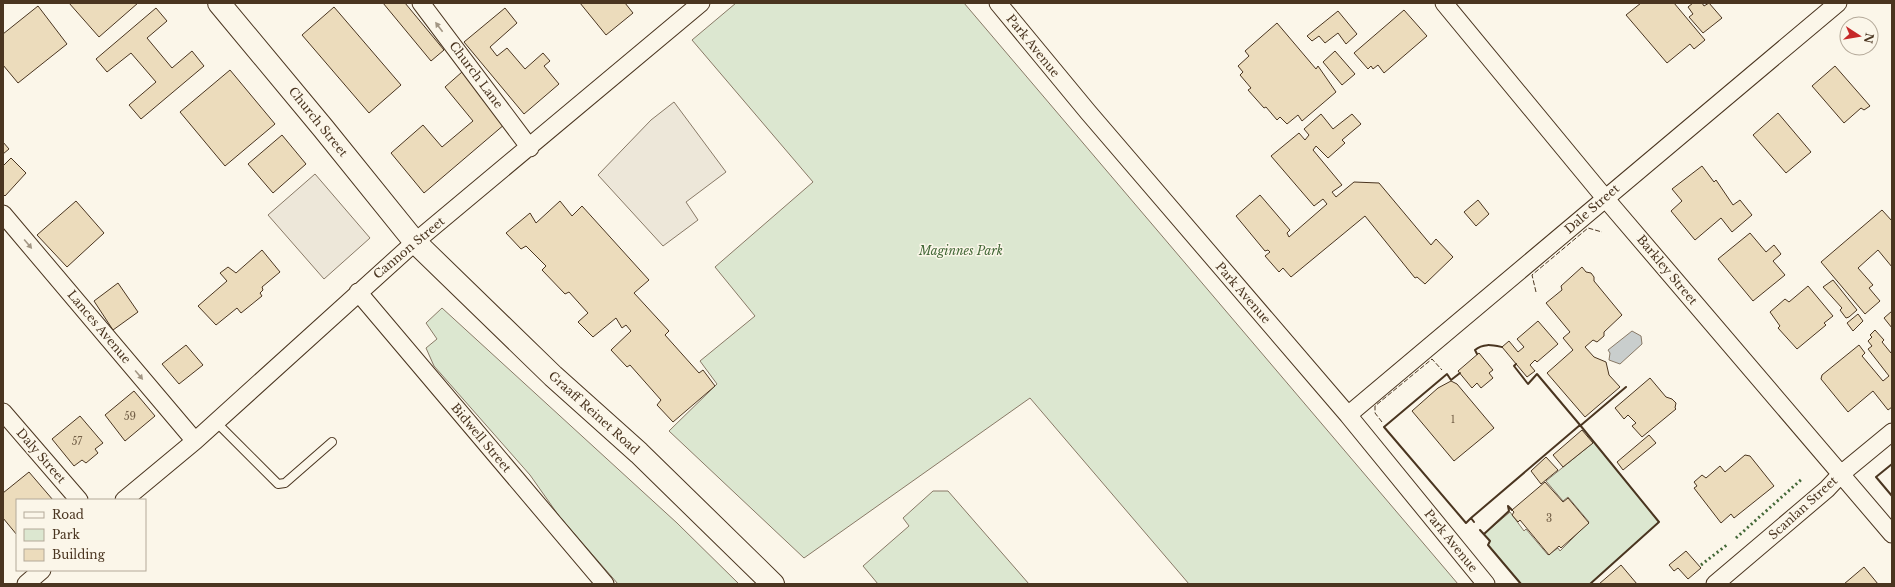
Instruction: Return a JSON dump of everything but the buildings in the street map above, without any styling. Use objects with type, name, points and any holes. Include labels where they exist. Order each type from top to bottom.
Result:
[{"type":"main road","name":"Church Street","points":[[219,3],[323,128],[414,242]]},
{"type":"main road","name":"Graaff Reinet Road","points":[[414,242],[553,376],[639,454],[773,584]]},
{"type":"street","name":"Church Lane","points":[[421,3],[530,148]]},
{"type":"street","name":"Cannon Street","points":[[125,499],[195,441],[414,242],[530,148],[701,3]]},
{"type":"street","name":"Park Avenue","points":[[998,3],[1088,112],[1348,415],[1486,584]]},
{"type":"street","name":"Barkley Street","points":[[1444,3],[1606,198],[1892,534]]},
{"type":"street","name":"Dale Street","points":[[1348,415],[1838,3]]},
{"type":"street","name":"Lances Avenue","points":[[3,214],[195,441]]},
{"type":"street","name":"Bidwell Street","points":[[358,292],[605,584]]},
{"type":"street","name":"Daly Street","points":[[3,412],[78,499]]},
{"type":"street","name":"Scanlan Street","points":[[1715,584],[1827,489],[1841,474],[1892,432]]},
{"type":"street","points":[[26,584],[41,571]]},
{"type":"lane","points":[[216,422],[278,484],[285,483],[332,442]]},
{"type":"green space","name":"Maginnes Park","points":[[736,3],[964,3],[1458,584],[1189,584],[1030,398],[804,558],[669,431],[717,384],[700,361],[755,316],[715,267],[813,182],[692,40]]},
{"type":"green space","points":[[442,308],[677,523],[739,584],[618,584],[559,516],[530,475],[434,366],[426,348],[437,339],[426,323]]},
{"type":"green space","points":[[1594,442],[1659,522],[1590,584],[1521,584],[1488,545],[1490,541],[1484,534],[1510,512],[1524,531],[1526,529],[1548,555],[1558,548],[1560,551],[1589,522],[1568,497],[1563,501],[1546,481]]},
{"type":"green space","points":[[933,491],[948,491],[1029,584],[878,584],[863,566],[909,526],[903,518]]},
{"type":"shaded area","points":[[674,102],[726,172],[686,202],[698,220],[663,246],[598,175],[651,120]]},
{"type":"shaded area","points":[[315,174],[370,238],[324,279],[268,215]]},
{"type":"shaded area","points":[[1632,331],[1641,336],[1642,344],[1620,364],[1609,360],[1610,353],[1608,350]]},
{"type":"hedge","points":[[1736,538],[1803,478]]},
{"type":"hedge","points":[[1701,565],[1728,544]]},
{"type":"fence","points":[[1536,292],[1532,275],[1588,228],[1602,232]]},
{"type":"fence","points":[[1382,422],[1375,413],[1375,406],[1432,359],[1442,370]]},
{"type":"wall","points":[[1477,354],[1475,350],[1484,345],[1502,347]]},
{"type":"wall","points":[[1516,364],[1514,366],[1528,384],[1537,374],[1580,425]]},
{"type":"wall","points":[[1460,373],[1451,380],[1447,374],[1384,427],[1466,523],[1471,518]]},
{"type":"wall","points":[[1580,426],[1626,387]]},
{"type":"wall","points":[[1474,522],[1471,518],[1580,425],[1659,522],[1590,584]]},
{"type":"wall","points":[[1892,464],[1876,477],[1892,496]]},
{"type":"wall","points":[[1484,534],[1509,511],[1508,506],[1512,510]]},
{"type":"wall","points":[[1480,530],[1490,541],[1488,545],[1521,584]]}]
